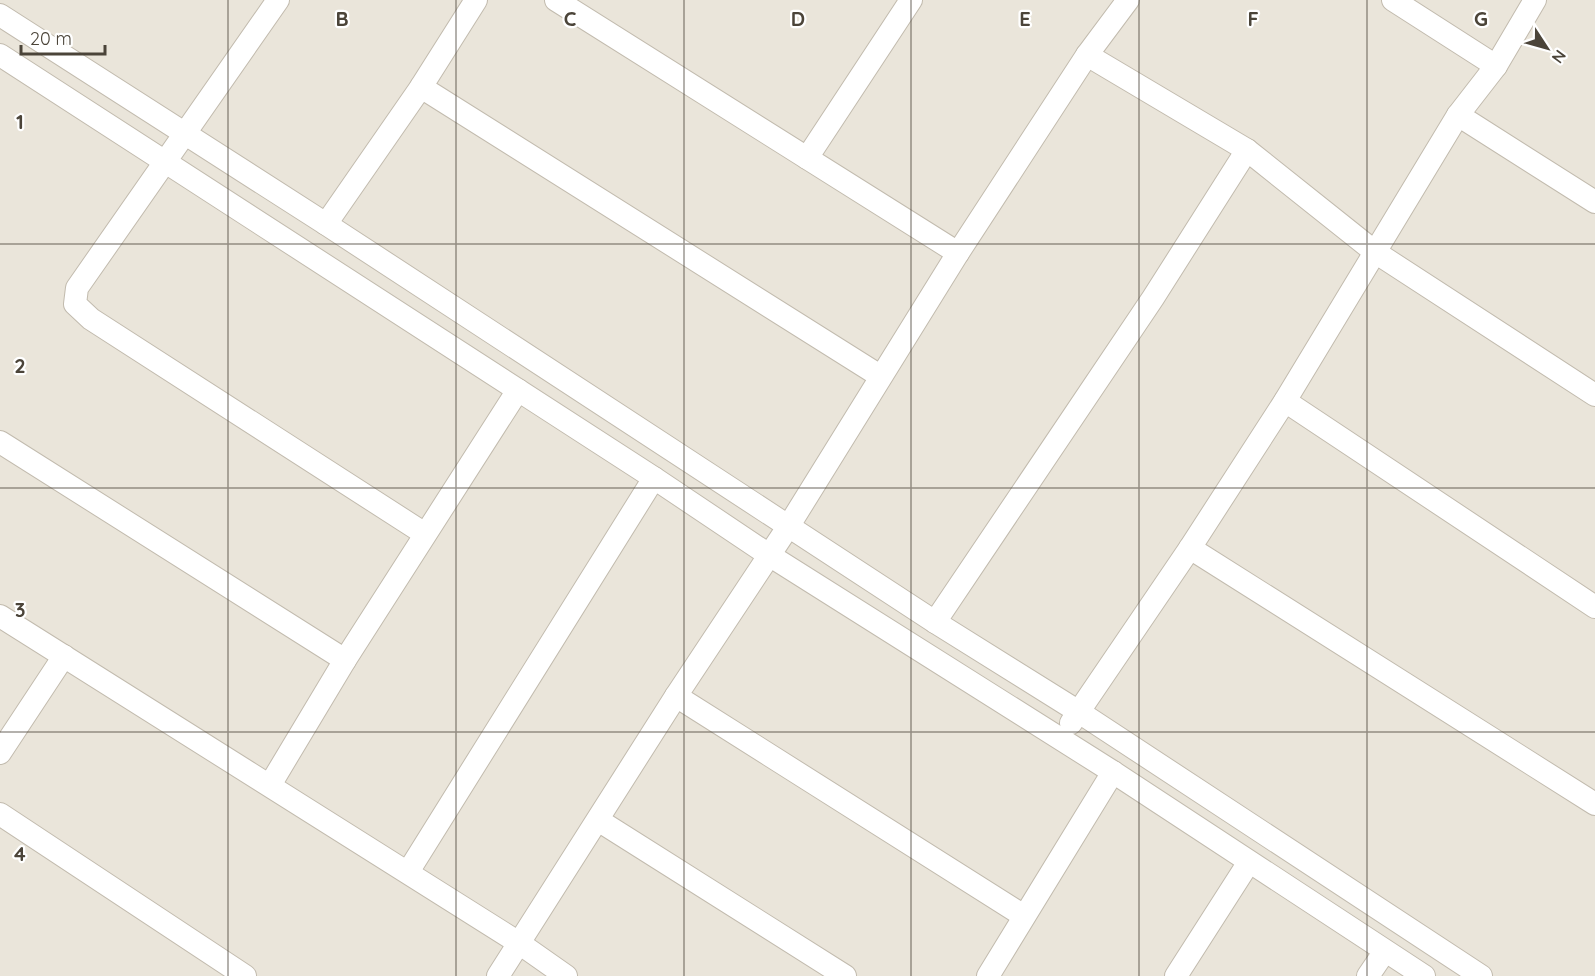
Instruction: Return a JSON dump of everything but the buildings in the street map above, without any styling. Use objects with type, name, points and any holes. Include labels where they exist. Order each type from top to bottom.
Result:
[{"type":"street","points":[[278,0],[77,288],[75,304],[91,320],[425,534]]},
{"type":"street","points":[[326,224],[421,87],[476,0]]},
{"type":"street","points":[[556,0],[958,253]]},
{"type":"street","points":[[807,158],[911,0]]},
{"type":"street","points":[[498,976],[676,696],[788,527],[958,253],[1087,55],[1128,0]]},
{"type":"street","points":[[1393,0],[1496,66]]},
{"type":"street","points":[[1061,739],[1190,548],[1285,401],[1458,115],[1496,66],[1535,0]]},
{"type":"street","points":[[0,15],[326,224],[935,622],[1079,712],[1481,976]]},
{"type":"street","points":[[0,55],[654,478],[769,555],[1113,772],[1425,976]]},
{"type":"street","points":[[1087,55],[1247,150],[1375,252],[1595,395]]},
{"type":"street","points":[[421,87],[880,376]]},
{"type":"street","points":[[1458,115],[1595,202]]},
{"type":"street","points":[[935,622],[1152,298],[1247,150]]},
{"type":"street","points":[[270,785],[345,660],[518,390]]},
{"type":"street","points":[[1285,401],[1595,607]]},
{"type":"street","points":[[0,442],[345,660]]},
{"type":"street","points":[[408,872],[654,478]]},
{"type":"street","points":[[1190,548],[1595,804]]},
{"type":"street","points":[[0,616],[408,872],[566,976]]},
{"type":"street","points":[[0,753],[64,656]]},
{"type":"street","points":[[676,696],[1024,916]]},
{"type":"street","points":[[988,976],[1113,772]]},
{"type":"street","points":[[0,814],[245,976]]},
{"type":"street","points":[[598,820],[845,976]]},
{"type":"street","points":[[1176,976],[1249,862]]},
{"type":"street","points":[[1368,976],[1385,951]]},
{"type":"shaded area","points":[[0,0],[1595,0],[1595,976],[0,976]]}]
